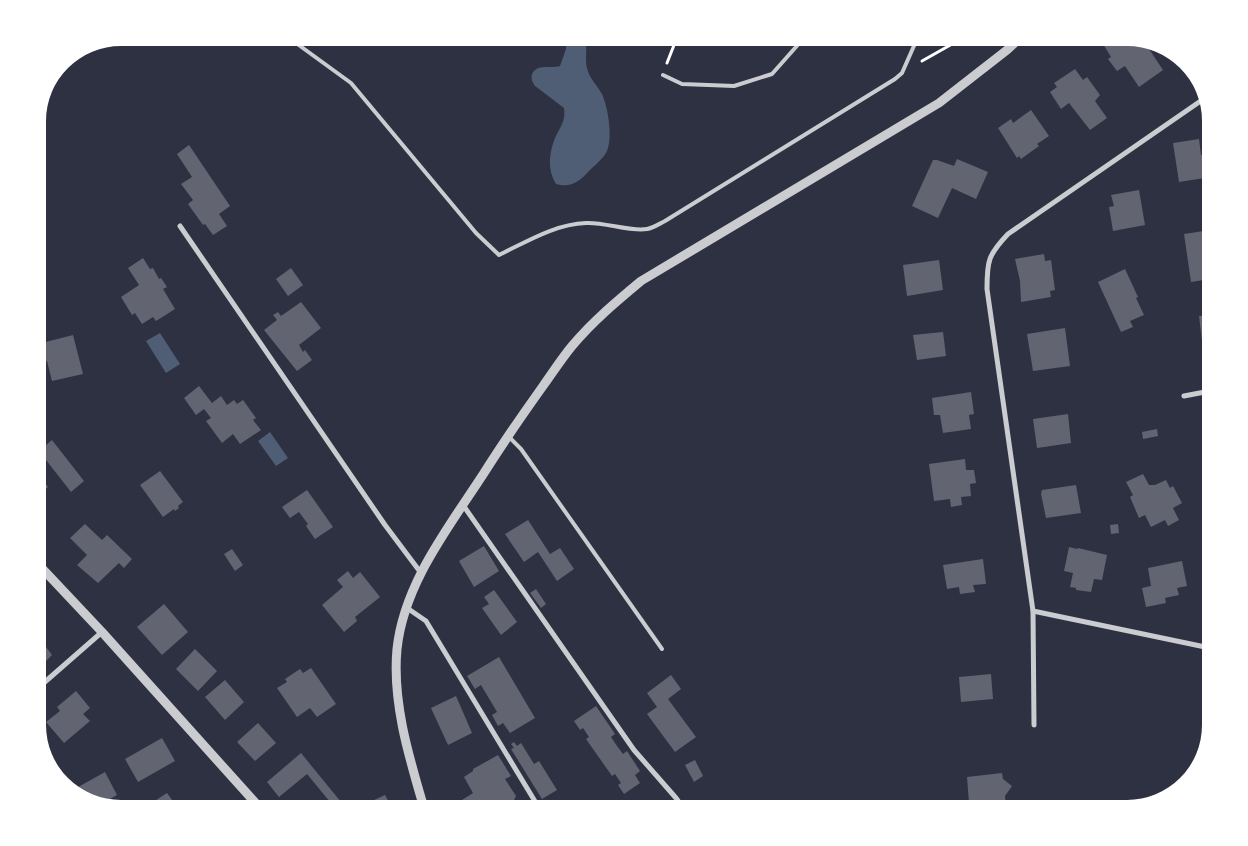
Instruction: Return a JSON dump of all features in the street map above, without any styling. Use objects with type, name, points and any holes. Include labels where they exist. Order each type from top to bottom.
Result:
[{"type":"street","points":[[422,800],[408,750],[398,694],[397,649],[406,607],[436,548],[463,505],[508,435],[572,346],[607,309],[641,281],[939,103],[1011,46]]},
{"type":"street","points":[[1034,725],[1033,611],[987,289],[987,268],[993,249],[1008,234],[1199,102]]},
{"type":"street","points":[[180,226],[385,524],[422,574]]},
{"type":"street","points":[[1184,396],[1202,393]]},
{"type":"street","points":[[463,505],[634,750],[677,800]]},
{"type":"street","points":[[46,572],[253,800]]},
{"type":"street","points":[[406,607],[426,621],[534,800]]},
{"type":"street","points":[[1033,611],[1202,646]]},
{"type":"street","points":[[46,681],[102,632]]},
{"type":"lane","points":[[301,46],[351,83],[476,233],[499,254],[552,229],[568,225],[587,222],[639,230],[652,228],[665,222],[894,79],[902,72],[915,46]]},
{"type":"lane","points":[[663,74],[682,84],[734,86],[772,74],[798,46]]},
{"type":"lane","points":[[508,435],[521,449],[662,649]]},
{"type":"path","points":[[663,74],[674,46]]},
{"type":"path","points":[[902,72],[947,46]]},
{"type":"water","points":[[566,46],[586,46],[587,68],[589,75],[604,100],[608,114],[610,138],[607,151],[603,157],[582,178],[570,185],[561,185],[556,184],[553,179],[550,155],[555,138],[561,127],[564,108],[535,86],[532,82],[532,74],[537,69],[544,67],[560,66]]},
{"type":"water","points":[[160,333],[180,364],[166,373],[146,341]]},
{"type":"water","points":[[270,432],[288,458],[276,466],[258,441]]},
{"type":"building","points":[[1104,46],[1126,46],[1146,49],[1150,50],[1163,70],[1139,87],[1125,66],[1117,71],[1108,59],[1111,57]]},
{"type":"building","points":[[1075,69],[1083,80],[1087,77],[1100,95],[1095,101],[1107,118],[1090,130],[1069,103],[1061,109],[1050,92],[1057,87],[1054,83]]},
{"type":"building","points":[[1031,110],[1049,136],[1021,159],[1019,156],[1017,158],[998,128],[1011,119],[1013,123]]},
{"type":"building","points":[[1199,139],[1202,155],[1202,178],[1179,182],[1173,143]]},
{"type":"building","points":[[189,145],[230,206],[219,214],[227,226],[213,235],[205,224],[203,225],[188,204],[193,200],[181,184],[192,177],[177,154]]},
{"type":"building","points":[[957,159],[988,172],[976,199],[952,188],[938,218],[912,206],[933,160],[954,166]]},
{"type":"building","points":[[1139,190],[1145,225],[1113,231],[1109,207],[1114,206],[1111,195]]},
{"type":"building","points":[[1202,231],[1202,280],[1191,282],[1184,234]]},
{"type":"building","points":[[1044,254],[1045,261],[1051,260],[1055,290],[1050,291],[1051,297],[1021,302],[1020,281],[1015,259]]},
{"type":"building","points":[[143,258],[150,269],[153,268],[159,279],[161,278],[167,287],[163,289],[175,309],[156,321],[153,317],[142,324],[135,313],[132,315],[121,297],[139,285],[128,268]]},
{"type":"building","points":[[939,260],[943,290],[907,296],[903,265]]},
{"type":"building","points":[[291,268],[303,285],[288,296],[276,279]]},
{"type":"building","points":[[1125,269],[1144,315],[1130,321],[1133,327],[1121,332],[1098,282]]},
{"type":"building","points":[[301,302],[321,328],[299,345],[303,352],[305,350],[312,360],[297,371],[264,330],[277,320],[273,315],[278,312],[281,316]]},
{"type":"building","points":[[1199,316],[1202,316],[1202,341]]},
{"type":"building","points":[[1065,328],[1070,366],[1033,371],[1027,334]]},
{"type":"building","points":[[943,332],[946,356],[917,360],[913,335]]},
{"type":"building","points":[[73,335],[83,374],[52,381],[46,361],[46,342]]},
{"type":"building","points":[[199,386],[212,403],[221,396],[227,405],[234,400],[237,404],[243,400],[256,418],[253,420],[261,430],[240,444],[233,434],[222,443],[206,421],[211,418],[204,409],[196,415],[184,398]]},
{"type":"building","points":[[971,392],[974,414],[969,415],[971,429],[943,433],[940,415],[934,415],[932,398]]},
{"type":"building","points":[[1068,414],[1071,443],[1037,448],[1033,419]]},
{"type":"building","points":[[1157,429],[1158,436],[1143,439],[1142,432]]},
{"type":"building","points":[[52,440],[84,481],[71,492],[46,460],[46,445]]},
{"type":"building","points":[[965,459],[966,470],[974,470],[976,483],[970,484],[971,496],[961,497],[962,505],[951,507],[950,499],[934,501],[929,464]]},
{"type":"building","points":[[160,471],[183,502],[175,511],[174,509],[163,517],[140,485]]},
{"type":"building","points":[[1143,474],[1149,485],[1155,485],[1166,480],[1170,488],[1173,486],[1182,503],[1173,508],[1179,520],[1168,526],[1165,520],[1151,527],[1145,515],[1139,518],[1130,497],[1133,495],[1126,482]]},
{"type":"building","points":[[1076,485],[1081,513],[1046,518],[1041,494],[1042,490]]},
{"type":"building","points":[[307,490],[333,527],[315,539],[306,526],[308,524],[299,512],[290,518],[282,507]]},
{"type":"building","points":[[528,520],[550,554],[560,548],[574,569],[557,581],[538,552],[524,562],[505,534]]},
{"type":"building","points":[[85,524],[102,540],[107,535],[132,559],[124,568],[119,563],[98,583],[77,565],[87,555],[70,538]]},
{"type":"building","points":[[1118,524],[1119,533],[1111,534],[1110,525]]},
{"type":"building","points":[[484,546],[499,571],[474,587],[459,561]]},
{"type":"building","points":[[1069,547],[1107,555],[1102,580],[1094,579],[1091,592],[1076,590],[1076,588],[1070,587],[1073,573],[1064,571]]},
{"type":"building","points":[[232,549],[243,565],[235,571],[224,554]]},
{"type":"building","points":[[983,559],[986,584],[973,585],[975,592],[960,594],[959,587],[947,589],[943,565]]},
{"type":"building","points":[[1182,561],[1187,586],[1177,588],[1179,595],[1165,598],[1166,603],[1146,607],[1142,588],[1151,586],[1148,568]]},
{"type":"building","points":[[348,571],[353,578],[360,572],[380,597],[355,617],[357,621],[344,632],[322,605],[343,587],[337,580]]},
{"type":"building","points":[[536,589],[546,604],[541,608],[530,593]]},
{"type":"building","points":[[494,590],[517,622],[501,635],[482,608],[489,604],[484,597]]},
{"type":"building","points":[[164,604],[188,632],[162,655],[137,627]]},
{"type":"building","points":[[46,647],[52,655],[46,661]]},
{"type":"building","points":[[195,649],[217,671],[198,691],[176,669]]},
{"type":"building","points":[[499,657],[535,718],[510,733],[503,723],[498,726],[492,715],[497,712],[481,685],[475,689],[467,676]]},
{"type":"building","points":[[311,668],[336,704],[317,717],[310,708],[297,717],[277,688],[287,682],[285,679],[300,669],[303,673]]},
{"type":"building","points":[[991,674],[993,699],[961,702],[959,677]]},
{"type":"building","points":[[671,675],[681,689],[668,699],[696,737],[675,752],[647,714],[657,707],[647,693]]},
{"type":"building","points":[[225,680],[244,702],[225,720],[205,697]]},
{"type":"building","points":[[76,691],[90,708],[83,714],[90,721],[64,743],[46,722],[60,711],[57,707]]},
{"type":"building","points":[[456,696],[472,733],[448,745],[431,708]]},
{"type":"building","points":[[596,706],[615,734],[611,737],[617,746],[623,754],[627,751],[640,771],[635,775],[640,783],[624,794],[618,785],[621,783],[615,774],[612,776],[586,739],[589,737],[583,728],[580,730],[574,721]]},
{"type":"building","points":[[258,723],[276,743],[255,761],[237,742]]},
{"type":"building","points":[[162,738],[175,761],[138,782],[125,759]]},
{"type":"building","points":[[514,742],[517,746],[521,743],[534,764],[539,761],[557,790],[542,799],[511,749],[514,748],[511,744]]},
{"type":"building","points":[[301,753],[339,800],[328,800],[307,774],[279,797],[267,782]]},
{"type":"building","points":[[498,755],[511,776],[505,779],[516,796],[514,800],[462,800],[473,793],[464,777],[473,769]]},
{"type":"building","points":[[695,760],[703,776],[694,782],[685,765]]},
{"type":"building","points":[[105,772],[117,795],[111,799],[97,796],[79,786]]},
{"type":"building","points":[[1002,773],[1003,779],[1012,786],[1005,796],[1005,800],[969,800],[967,777]]},
{"type":"building","points":[[167,793],[172,800],[156,800]]},
{"type":"building","points":[[385,795],[388,800],[374,800]]}]
